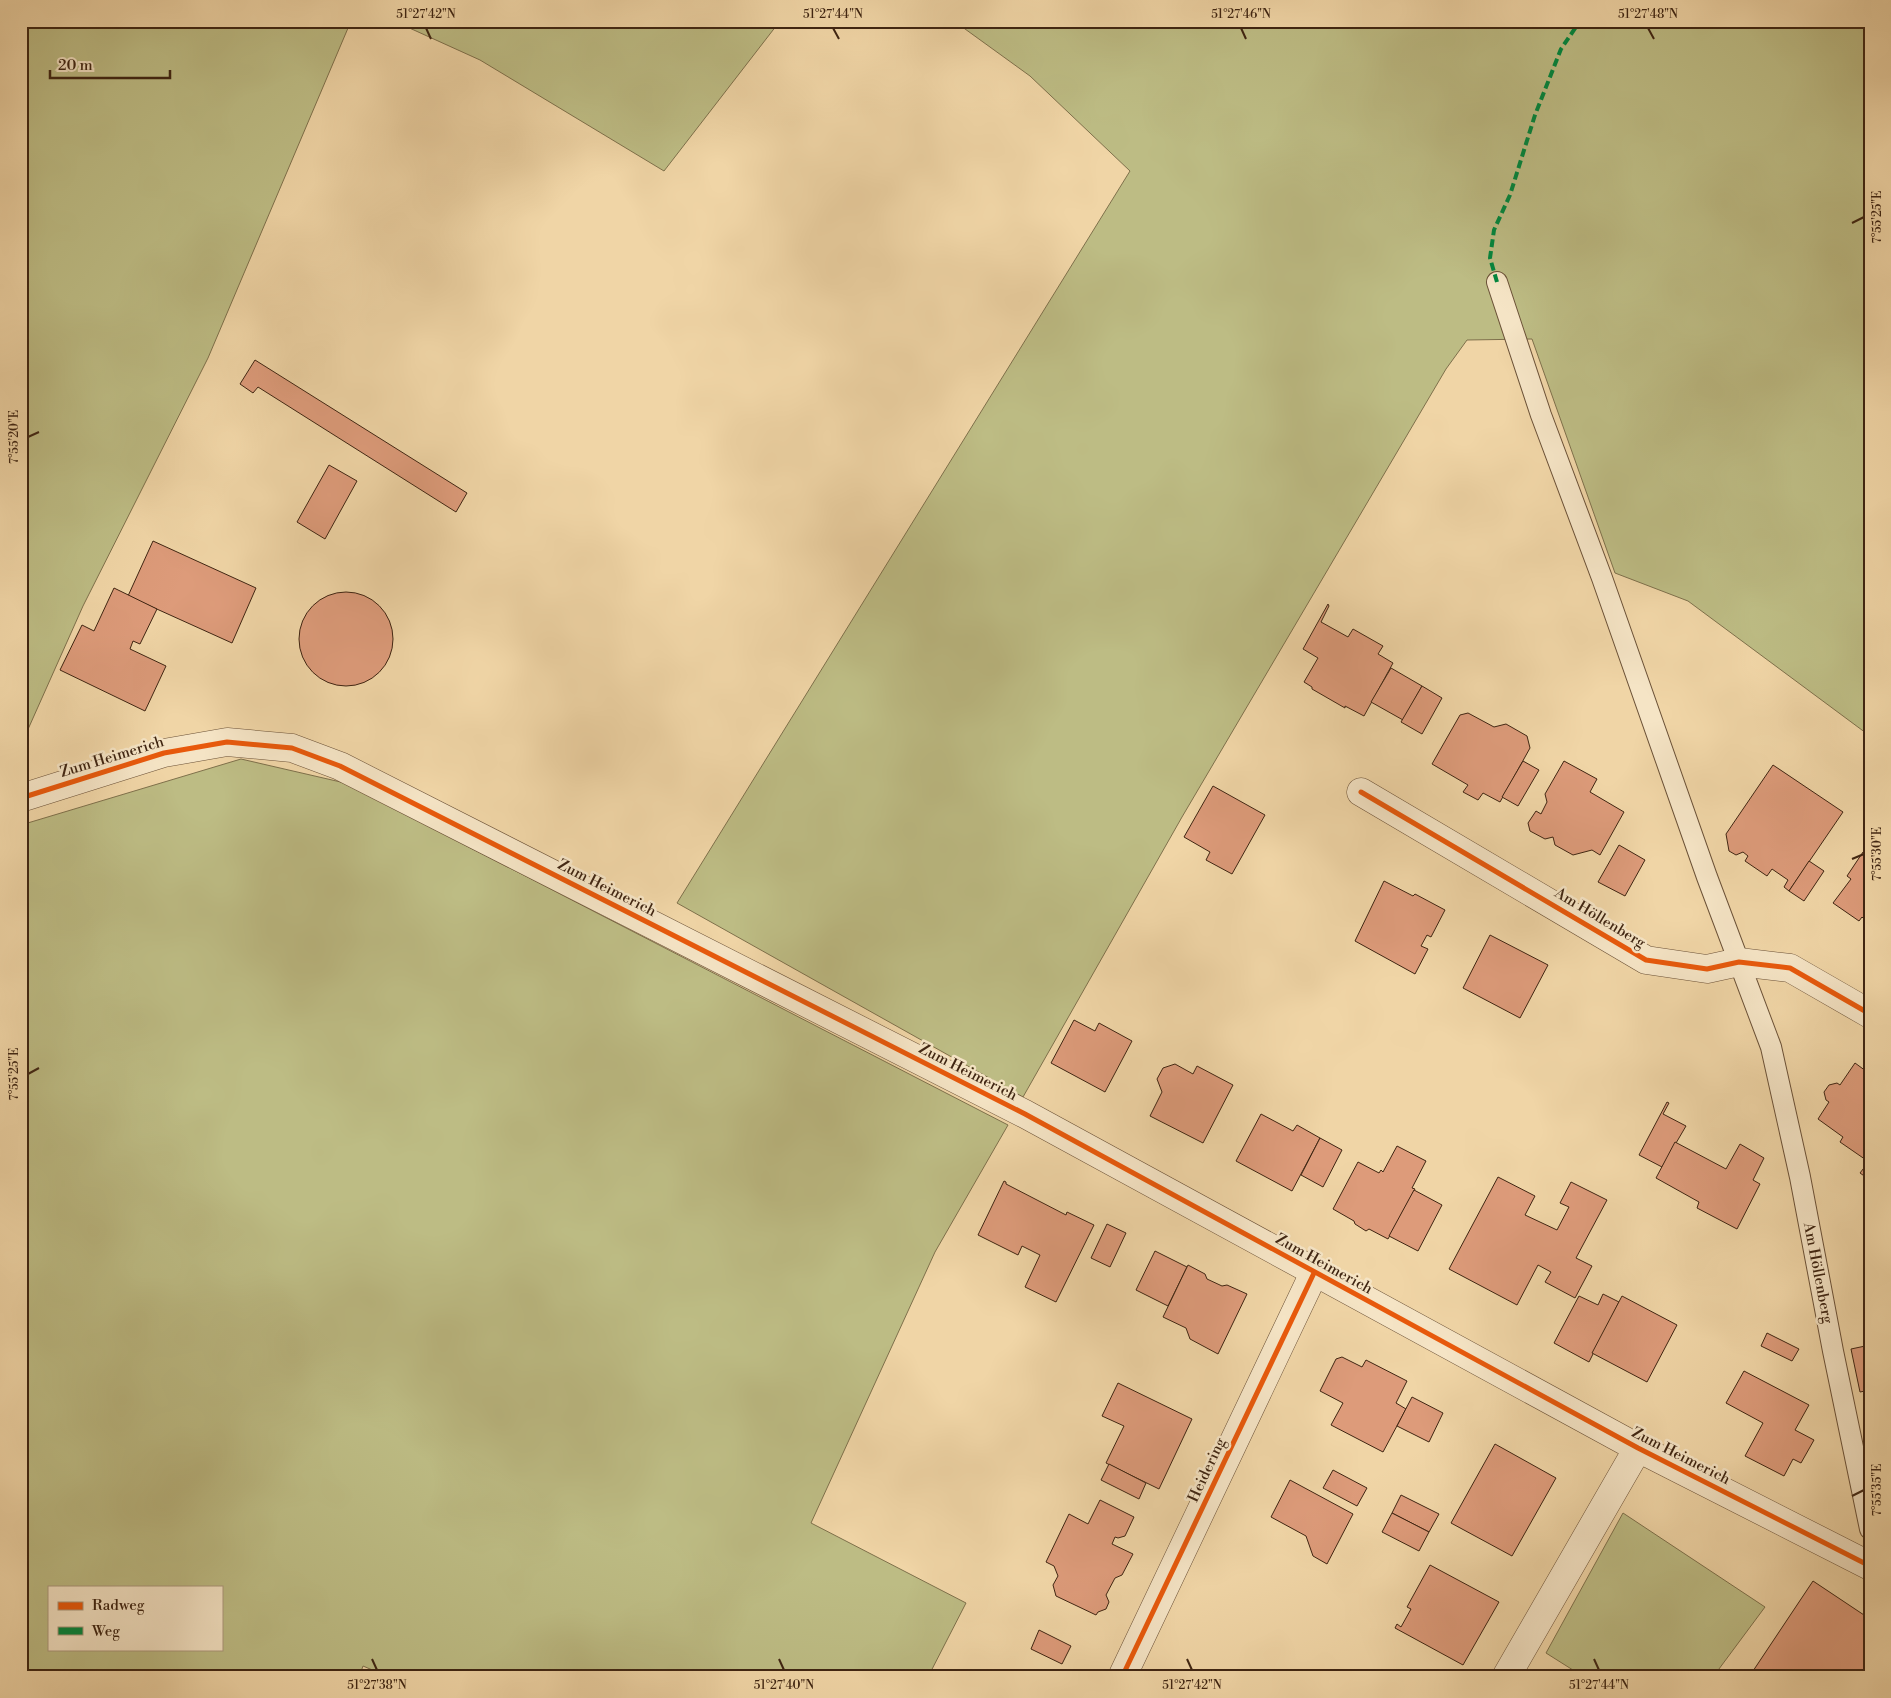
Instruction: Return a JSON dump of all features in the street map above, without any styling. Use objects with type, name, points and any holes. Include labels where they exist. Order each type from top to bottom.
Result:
[{"type":"street","name":"Zum Heimerich","points":[[21,798],[164,753],[227,742],[292,748],[340,766],[1024,1114],[1638,1448],[1870,1566]]},
{"type":"street","name":"Am Höllenberg","points":[[1361,792],[1646,960],[1707,968],[1739,962],[1790,968],[1870,1014]]},
{"type":"street","name":"Heidering","points":[[1122,1677],[1314,1273]]},
{"type":"street","points":[[1506,1677],[1638,1448]]},
{"type":"lane","points":[[1497,282],[1541,415],[1602,578],[1739,962]]},
{"type":"lane","name":"Am Höllenberg","points":[[1739,962],[1771,1047],[1800,1177],[1833,1351],[1870,1529]]},
{"type":"shaded area","points":[[21,21],[351,21],[208,358],[83,606],[21,745]]},
{"type":"shaded area","points":[[394,21],[780,21],[664,171],[480,60]]},
{"type":"shaded area","points":[[954,21],[1870,21],[1870,736],[1688,601],[1615,573],[1532,339],[1467,340],[1446,369],[1182,817],[1023,1097],[677,903],[1130,171],[1030,76]]},
{"type":"shaded area","points":[[241,759],[345,783],[1008,1125],[935,1252],[811,1523],[966,1603],[928,1677],[389,1677],[363,1666],[359,1677],[21,1677],[21,825]]},
{"type":"shaded area","points":[[1623,1513],[1765,1607],[1713,1677],[1584,1677],[1546,1653]]},
{"type":"building","points":[[255,360],[467,493],[456,512],[258,387],[253,393],[240,384]]},
{"type":"building","points":[[329,465],[357,481],[325,539],[297,522]]},
{"type":"building","points":[[153,541],[256,588],[232,643],[128,596]]},
{"type":"building","points":[[114,588],[157,609],[140,644],[133,641],[130,649],[166,666],[145,711],[60,670],[82,625],[94,631]]},
{"type":"building","points":[[346,592],[364,595],[379,606],[390,621],[393,639],[390,657],[379,672],[364,683],[346,686],[328,683],[313,672],[302,657],[299,639],[302,621],[313,606],[328,595]]},
{"type":"building","points":[[1328,604],[1329,606],[1321,622],[1348,637],[1353,629],[1383,646],[1378,654],[1393,663],[1364,716],[1345,706],[1345,708],[1312,689],[1312,687],[1304,682],[1318,658],[1303,649]]},
{"type":"building","points":[[1391,668],[1422,686],[1403,720],[1371,702]]},
{"type":"building","points":[[1422,686],[1442,698],[1422,734],[1401,722]]},
{"type":"building","points":[[1468,713],[1494,727],[1506,724],[1527,736],[1530,748],[1500,802],[1483,793],[1478,800],[1463,792],[1468,785],[1432,764],[1460,715]]},
{"type":"building","points":[[1523,761],[1539,770],[1518,806],[1502,797]]},
{"type":"building","points":[[1564,761],[1597,779],[1590,792],[1624,812],[1600,855],[1592,850],[1573,855],[1555,845],[1553,837],[1545,839],[1530,831],[1528,823],[1536,811],[1541,814],[1547,802],[1545,794]]},
{"type":"building","points":[[1773,765],[1843,812],[1789,891],[1784,887],[1788,880],[1772,869],[1767,876],[1745,861],[1748,856],[1743,852],[1736,855],[1729,851],[1726,834]]},
{"type":"building","points":[[1213,786],[1265,815],[1232,874],[1206,860],[1210,852],[1184,837]]},
{"type":"building","points":[[1619,845],[1645,860],[1625,896],[1598,882]]},
{"type":"building","points":[[1863,852],[1870,857],[1870,925],[1862,917],[1859,921],[1833,903],[1851,879],[1847,876]]},
{"type":"building","points":[[1809,861],[1824,871],[1804,901],[1789,891]]},
{"type":"building","points":[[1384,881],[1413,896],[1415,894],[1445,910],[1431,937],[1427,935],[1421,946],[1428,949],[1415,974],[1355,941]]},
{"type":"building","points":[[1490,935],[1548,965],[1520,1018],[1463,988]]},
{"type":"building","points":[[1074,1020],[1095,1031],[1099,1023],[1132,1041],[1105,1092],[1051,1063]]},
{"type":"building","points":[[1855,1063],[1870,1074],[1869,1162],[1840,1142],[1843,1137],[1818,1119],[1829,1102],[1826,1100],[1824,1092],[1829,1085],[1837,1083],[1840,1085]]},
{"type":"building","points":[[1175,1064],[1193,1074],[1197,1066],[1233,1085],[1203,1143],[1150,1116],[1162,1092],[1157,1079],[1163,1068]]},
{"type":"building","points":[[1667,1102],[1669,1103],[1663,1114],[1686,1126],[1662,1167],[1639,1155]]},
{"type":"building","points":[[1261,1114],[1293,1131],[1297,1125],[1320,1138],[1292,1191],[1236,1161]]},
{"type":"building","points":[[1320,1138],[1342,1150],[1323,1187],[1301,1175]]},
{"type":"building","points":[[1675,1142],[1726,1169],[1740,1144],[1764,1158],[1753,1180],[1760,1184],[1737,1229],[1697,1208],[1699,1202],[1656,1178]]},
{"type":"building","points":[[1397,1146],[1426,1161],[1412,1188],[1415,1189],[1388,1239],[1369,1229],[1366,1231],[1355,1224],[1354,1221],[1333,1209],[1358,1162],[1379,1173],[1381,1170],[1383,1172]]},
{"type":"building","points":[[1870,1160],[1870,1180],[1860,1173]]},
{"type":"building","points":[[1498,1177],[1535,1196],[1525,1215],[1557,1230],[1569,1207],[1560,1203],[1571,1182],[1607,1200],[1576,1258],[1592,1266],[1575,1298],[1545,1282],[1551,1272],[1538,1265],[1517,1305],[1449,1269]]},
{"type":"building","points":[[1004,1181],[1006,1184],[1066,1215],[1067,1212],[1094,1225],[1056,1302],[1025,1287],[1040,1255],[1022,1246],[1018,1255],[978,1235]]},
{"type":"building","points":[[1414,1190],[1442,1205],[1418,1251],[1389,1236]]},
{"type":"building","points":[[1107,1224],[1126,1233],[1110,1267],[1091,1258]]},
{"type":"building","points":[[1155,1251],[1187,1267],[1168,1306],[1136,1290]]},
{"type":"building","points":[[1188,1265],[1205,1274],[1207,1279],[1247,1294],[1218,1354],[1190,1339],[1186,1328],[1163,1317]]},
{"type":"building","points":[[1603,1294],[1619,1302],[1589,1362],[1554,1343],[1579,1296],[1598,1305]]},
{"type":"building","points":[[1622,1296],[1677,1325],[1647,1382],[1592,1353]]},
{"type":"building","points":[[1767,1333],[1799,1349],[1792,1361],[1761,1346]]},
{"type":"building","points":[[1870,1345],[1870,1390],[1860,1392],[1851,1349]]},
{"type":"building","points":[[1342,1357],[1362,1367],[1366,1360],[1407,1381],[1396,1403],[1406,1409],[1383,1452],[1331,1425],[1343,1403],[1320,1391],[1336,1359]]},
{"type":"building","points":[[1744,1371],[1809,1405],[1795,1430],[1814,1440],[1801,1463],[1793,1459],[1784,1476],[1745,1456],[1763,1423],[1726,1403]]},
{"type":"building","points":[[1118,1383],[1192,1419],[1159,1489],[1106,1463],[1124,1426],[1102,1416]]},
{"type":"building","points":[[1412,1397],[1443,1413],[1429,1442],[1397,1426]]},
{"type":"building","points":[[1495,1444],[1556,1478],[1512,1556],[1451,1523]]},
{"type":"building","points":[[1109,1464],[1146,1483],[1139,1499],[1101,1480]]},
{"type":"building","points":[[1333,1470],[1367,1488],[1357,1506],[1323,1488]]},
{"type":"building","points":[[1290,1480],[1353,1514],[1327,1564],[1313,1556],[1306,1536],[1271,1517]]},
{"type":"building","points":[[1401,1495],[1439,1514],[1429,1532],[1392,1513]]},
{"type":"building","points":[[1100,1500],[1134,1517],[1125,1536],[1115,1537],[1112,1544],[1133,1554],[1122,1575],[1115,1578],[1106,1595],[1109,1602],[1106,1609],[1098,1612],[1096,1615],[1056,1596],[1053,1585],[1058,1576],[1054,1566],[1046,1562],[1069,1514],[1088,1524]]},
{"type":"building","points":[[1392,1513],[1429,1532],[1419,1551],[1382,1532]]},
{"type":"building","points":[[1430,1565],[1499,1602],[1463,1665],[1395,1628],[1397,1624],[1401,1627],[1411,1609],[1407,1607]]},
{"type":"building","points":[[1813,1581],[1870,1619],[1870,1677],[1749,1677]]},
{"type":"building","points":[[1039,1630],[1071,1646],[1062,1664],[1031,1649]]},
{"type":"building","points":[[1020,1670],[1034,1677],[1017,1677]]},
{"type":"marked path","points":[[1497,282],[1490,258],[1494,230],[1510,195],[1535,115],[1561,49],[1580,21]]},
{"type":"cycle path","points":[[21,798],[164,753],[227,742],[292,748],[340,766],[1025,1114],[1638,1448],[1870,1566]]},
{"type":"cycle path","points":[[1361,792],[1646,960],[1707,969],[1739,962],[1790,968],[1870,1014]]},
{"type":"cycle path","points":[[1122,1677],[1314,1273]]}]
